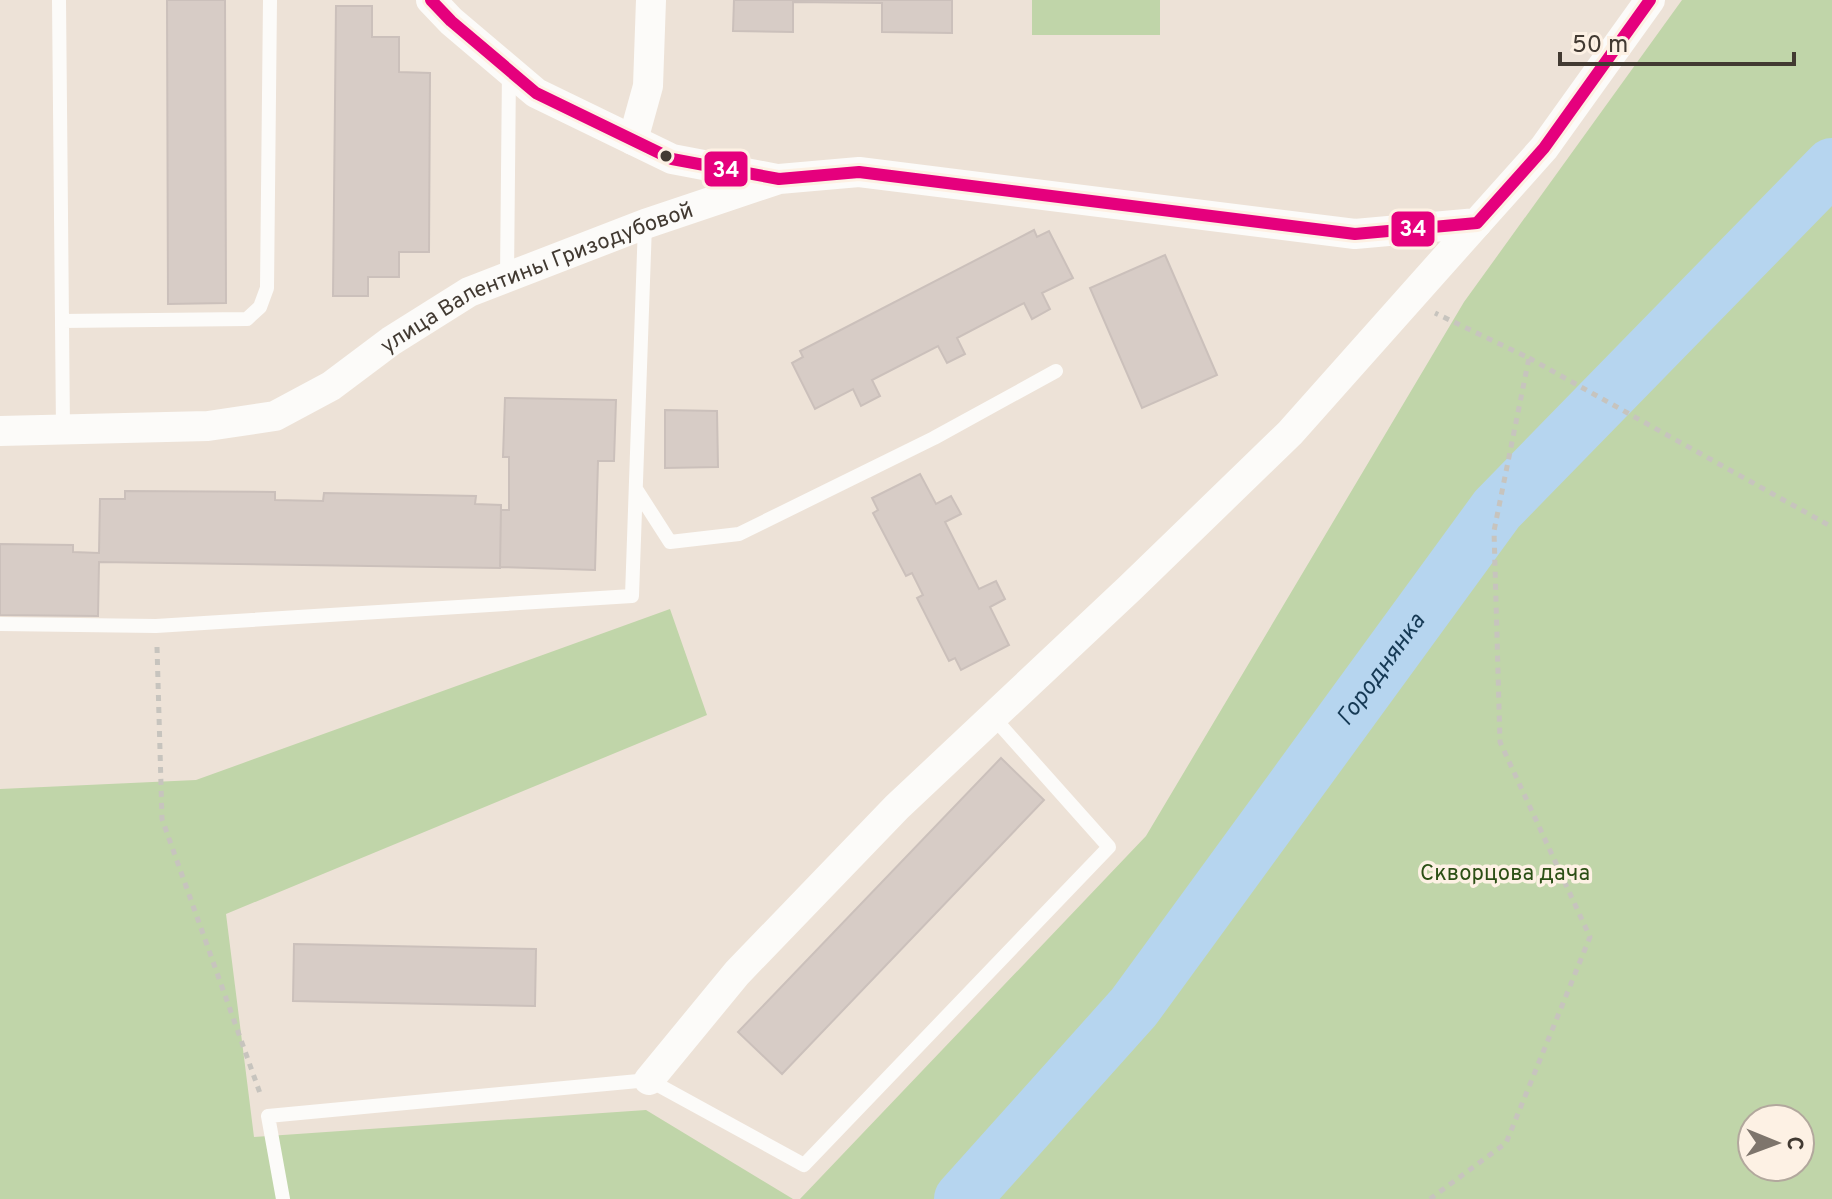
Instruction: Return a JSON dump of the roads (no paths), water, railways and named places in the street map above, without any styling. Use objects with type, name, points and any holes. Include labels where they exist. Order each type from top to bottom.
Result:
[{"type":"street","points":[[431,0],[451,21],[536,93],[672,159],[779,179]]},
{"type":"street","points":[[633,140],[648,86],[651,0]]},
{"type":"street","points":[[649,1080],[737,973],[897,807],[1290,433],[1544,148],[1650,0]]},
{"type":"street","name":"улица Валентины Гризодубовой","points":[[0,431],[208,426],[275,416],[331,386],[391,341],[469,292],[645,224],[779,179],[859,172],[1355,234],[1477,223]]},
{"type":"lane","points":[[59,0],[63,430]]},
{"type":"lane","points":[[62,321],[247,319],[260,307],[267,288],[270,0]]},
{"type":"lane","points":[[507,277],[509,70]]},
{"type":"lane","points":[[0,624],[156,626],[632,596],[645,224]]},
{"type":"lane","points":[[635,488],[670,542],[739,534],[934,438],[1056,371]]},
{"type":"lane","points":[[283,1199],[268,1116],[649,1080],[804,1165],[1109,847],[994,718]]},
{"type":"waterway","name":"Городнянка","points":[[962,1199],[1134,1007],[1497,509],[1832,166]]},
{"type":"park label","name":"Скворцова дача","points":[[1505,872]]}]
